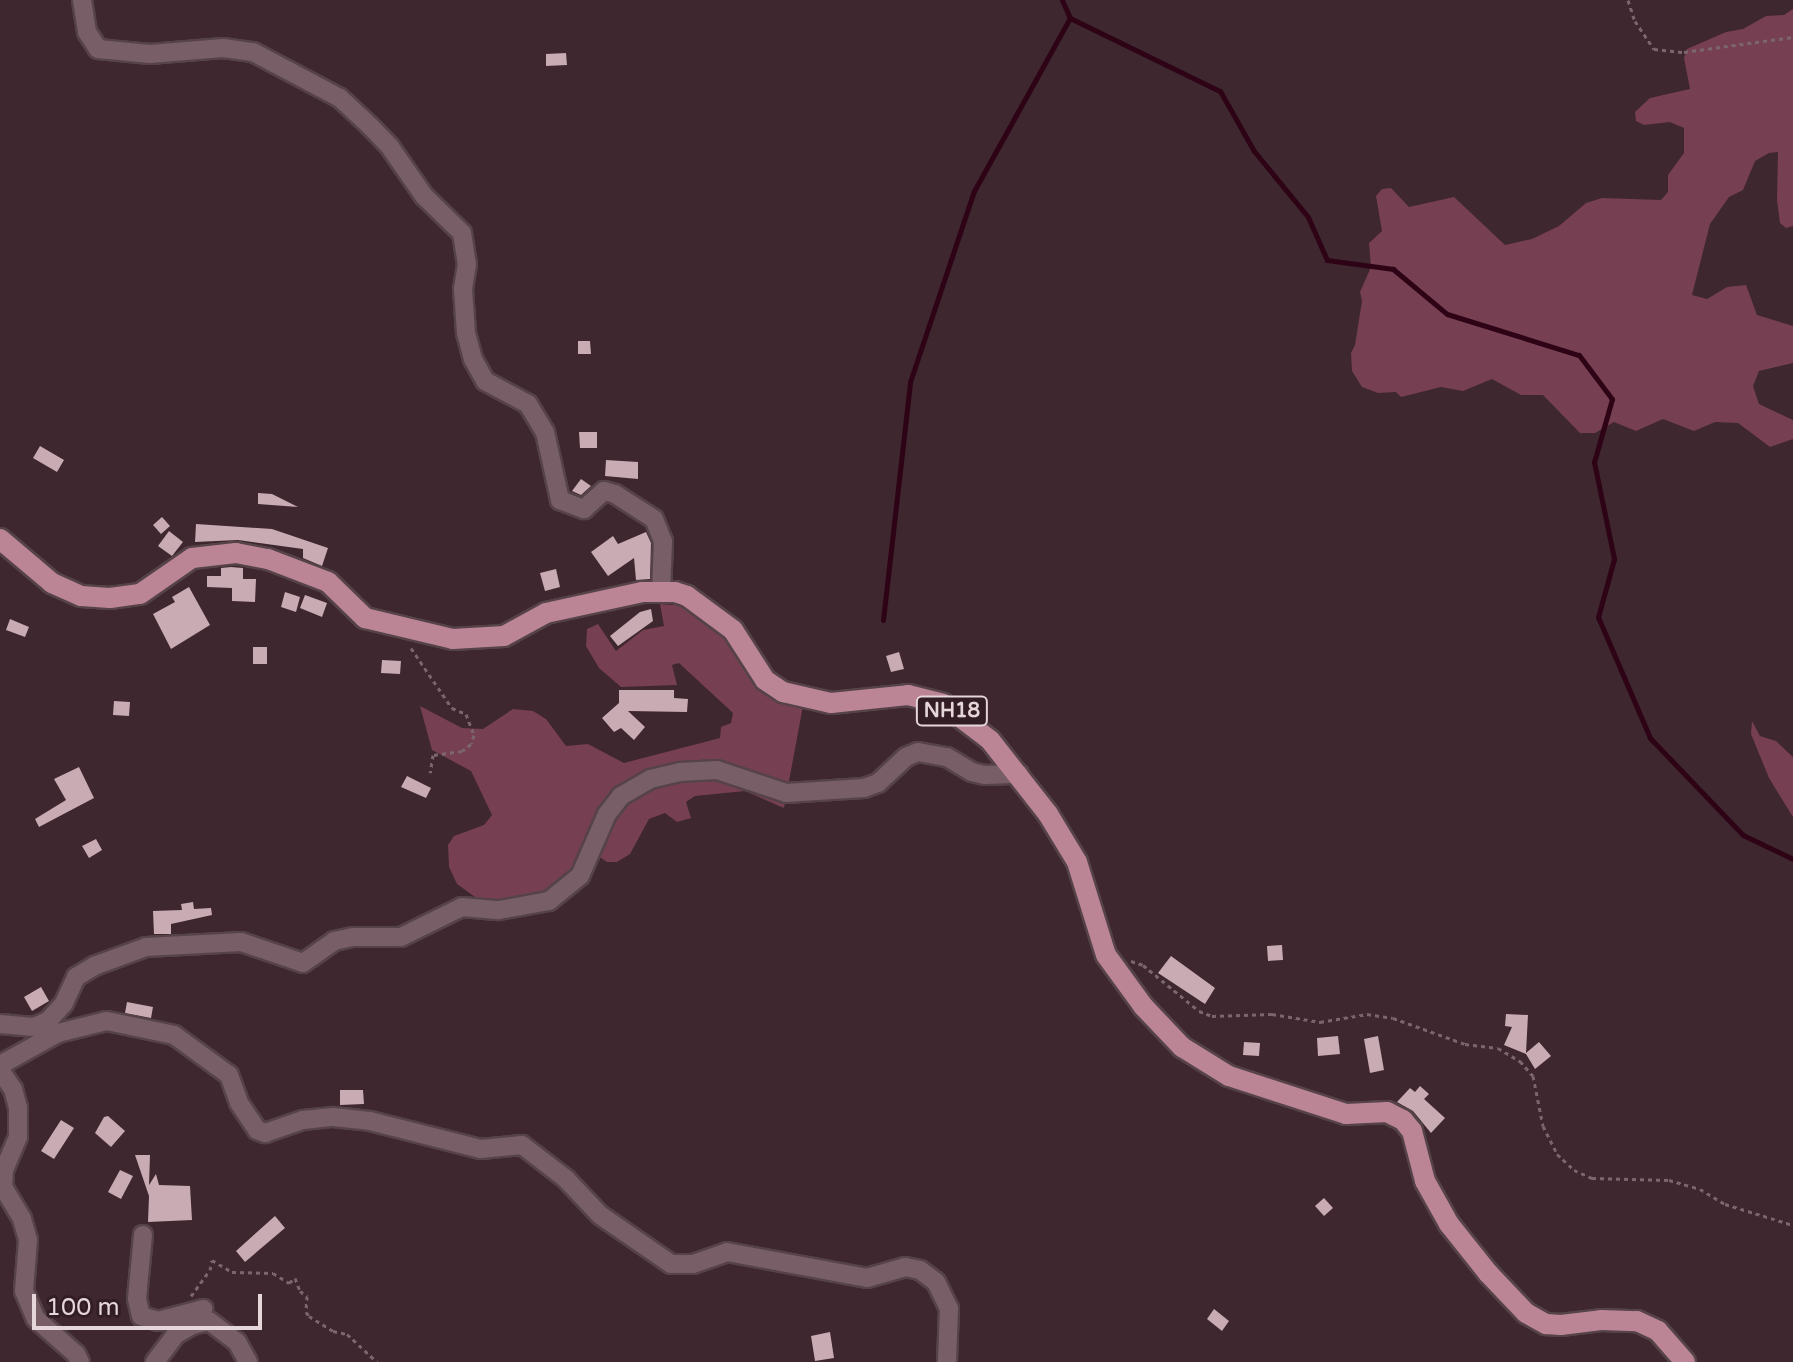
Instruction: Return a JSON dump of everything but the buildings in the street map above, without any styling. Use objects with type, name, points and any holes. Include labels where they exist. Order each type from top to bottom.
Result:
[{"type":"main road","name":"NH18","points":[[0,539],[52,583],[81,596],[110,598],[140,594],[192,558],[236,553],[268,559],[328,582],[365,618],[453,639],[504,636],[546,613],[611,598],[661,592],[687,596],[733,630],[765,680],[783,692],[831,703],[895,695],[923,697],[943,704],[990,740],[1019,774],[1077,862],[1106,955],[1143,1006],[1182,1047],[1229,1076],[1346,1114],[1387,1112],[1403,1120],[1412,1131],[1425,1181],[1449,1224],[1488,1273],[1526,1313],[1546,1324],[1637,1321],[1658,1331],[1685,1362]]},
{"type":"street","points":[[82,0],[87,32],[98,49],[150,54],[223,48],[253,52],[340,98],[380,136],[424,196],[462,233],[467,264],[463,289],[466,333],[473,359],[485,381],[528,404],[545,432],[560,500],[584,509],[604,491],[615,494],[654,519],[663,541],[661,592]]},
{"type":"street","points":[[0,1024],[34,1027],[48,1021],[64,1003],[68,988],[76,977],[94,966],[146,947],[241,942],[303,963],[334,941],[353,937],[401,937],[462,907],[499,910],[549,901],[580,876],[607,814],[621,796],[650,779],[680,772],[717,770],[786,793],[864,788],[878,783],[906,757],[918,752],[947,757],[972,772],[1019,774]]},
{"type":"street","points":[[80,1362],[76,1354],[36,1319],[24,1291],[28,1240],[22,1219],[3,1187],[4,1170],[18,1137],[18,1108],[13,1089],[0,1068],[58,1033],[107,1021],[174,1035],[229,1075],[239,1103],[257,1130],[265,1133],[303,1120],[333,1117],[370,1121],[481,1149],[522,1145],[566,1179],[600,1215],[671,1264],[693,1264],[727,1252],[867,1278],[905,1267],[920,1270],[936,1282],[949,1309],[947,1362]]},
{"type":"street","points":[[143,1235],[137,1299],[141,1316],[158,1321],[203,1309]]},
{"type":"street","points":[[155,1362],[175,1335],[192,1325],[209,1321],[237,1342],[248,1362]]},
{"type":"path","points":[[1628,0],[1635,21],[1654,49],[1684,52],[1793,37]]},
{"type":"path","points":[[395,625],[452,708],[466,714],[474,735],[471,744],[462,751],[433,755],[430,773]]},
{"type":"path","points":[[1106,955],[1143,965],[1199,1011],[1212,1016],[1272,1014],[1320,1022],[1367,1014],[1393,1018],[1465,1044],[1498,1048],[1520,1061],[1533,1076],[1543,1126],[1557,1154],[1574,1170],[1592,1178],[1669,1180],[1700,1189],[1725,1204],[1793,1225]]},
{"type":"path","points":[[203,1309],[190,1300],[210,1270],[212,1260],[232,1272],[273,1273],[289,1283],[295,1278],[300,1291],[307,1296],[306,1312],[309,1316],[333,1331],[347,1334],[377,1362]]},
{"type":"shaded area","points":[[1793,9],[1793,226],[1786,228],[1780,223],[1778,152],[1769,153],[1755,161],[1743,190],[1729,197],[1710,224],[1692,295],[1707,299],[1727,287],[1746,285],[1757,315],[1793,326],[1793,363],[1759,371],[1753,386],[1759,404],[1793,420],[1793,439],[1770,447],[1738,423],[1715,422],[1694,431],[1663,419],[1636,431],[1614,422],[1595,433],[1580,433],[1543,395],[1521,395],[1492,379],[1463,391],[1441,387],[1401,397],[1396,392],[1378,393],[1362,387],[1352,371],[1351,353],[1362,301],[1360,292],[1371,267],[1369,243],[1382,231],[1376,196],[1382,189],[1391,188],[1409,207],[1454,197],[1505,245],[1532,239],[1559,226],[1586,203],[1602,198],[1661,200],[1668,192],[1668,175],[1684,153],[1684,128],[1670,122],[1644,125],[1636,121],[1635,112],[1650,98],[1690,89],[1684,58],[1687,49],[1726,32],[1743,29],[1766,16],[1784,15]]},
{"type":"shaded area","points":[[660,604],[688,606],[701,614],[803,706],[784,808],[745,791],[695,796],[686,802],[691,818],[677,822],[665,813],[649,819],[630,854],[617,862],[607,862],[589,850],[555,890],[510,905],[482,902],[457,884],[449,867],[448,845],[454,836],[484,825],[492,815],[471,771],[432,750],[420,706],[462,728],[483,729],[513,709],[533,711],[546,719],[566,746],[588,744],[624,763],[720,738],[721,727],[731,723],[733,713],[679,663],[672,665],[677,685],[621,687],[599,668],[586,646],[587,629],[598,624],[616,651],[643,630],[664,626]]},
{"type":"shaded area","points":[[1752,721],[1760,736],[1776,741],[1793,757],[1793,817],[1769,778],[1751,734]]},
{"type":"waterway","points":[[1062,0],[1070,18],[1220,91],[1254,151],[1308,217],[1327,260],[1393,269],[1447,314],[1579,355],[1612,399],[1594,462],[1614,559],[1598,617],[1650,738],[1743,835],[1793,859]]},
{"type":"waterway","points":[[883,620],[910,382],[974,191],[1070,18]]}]
